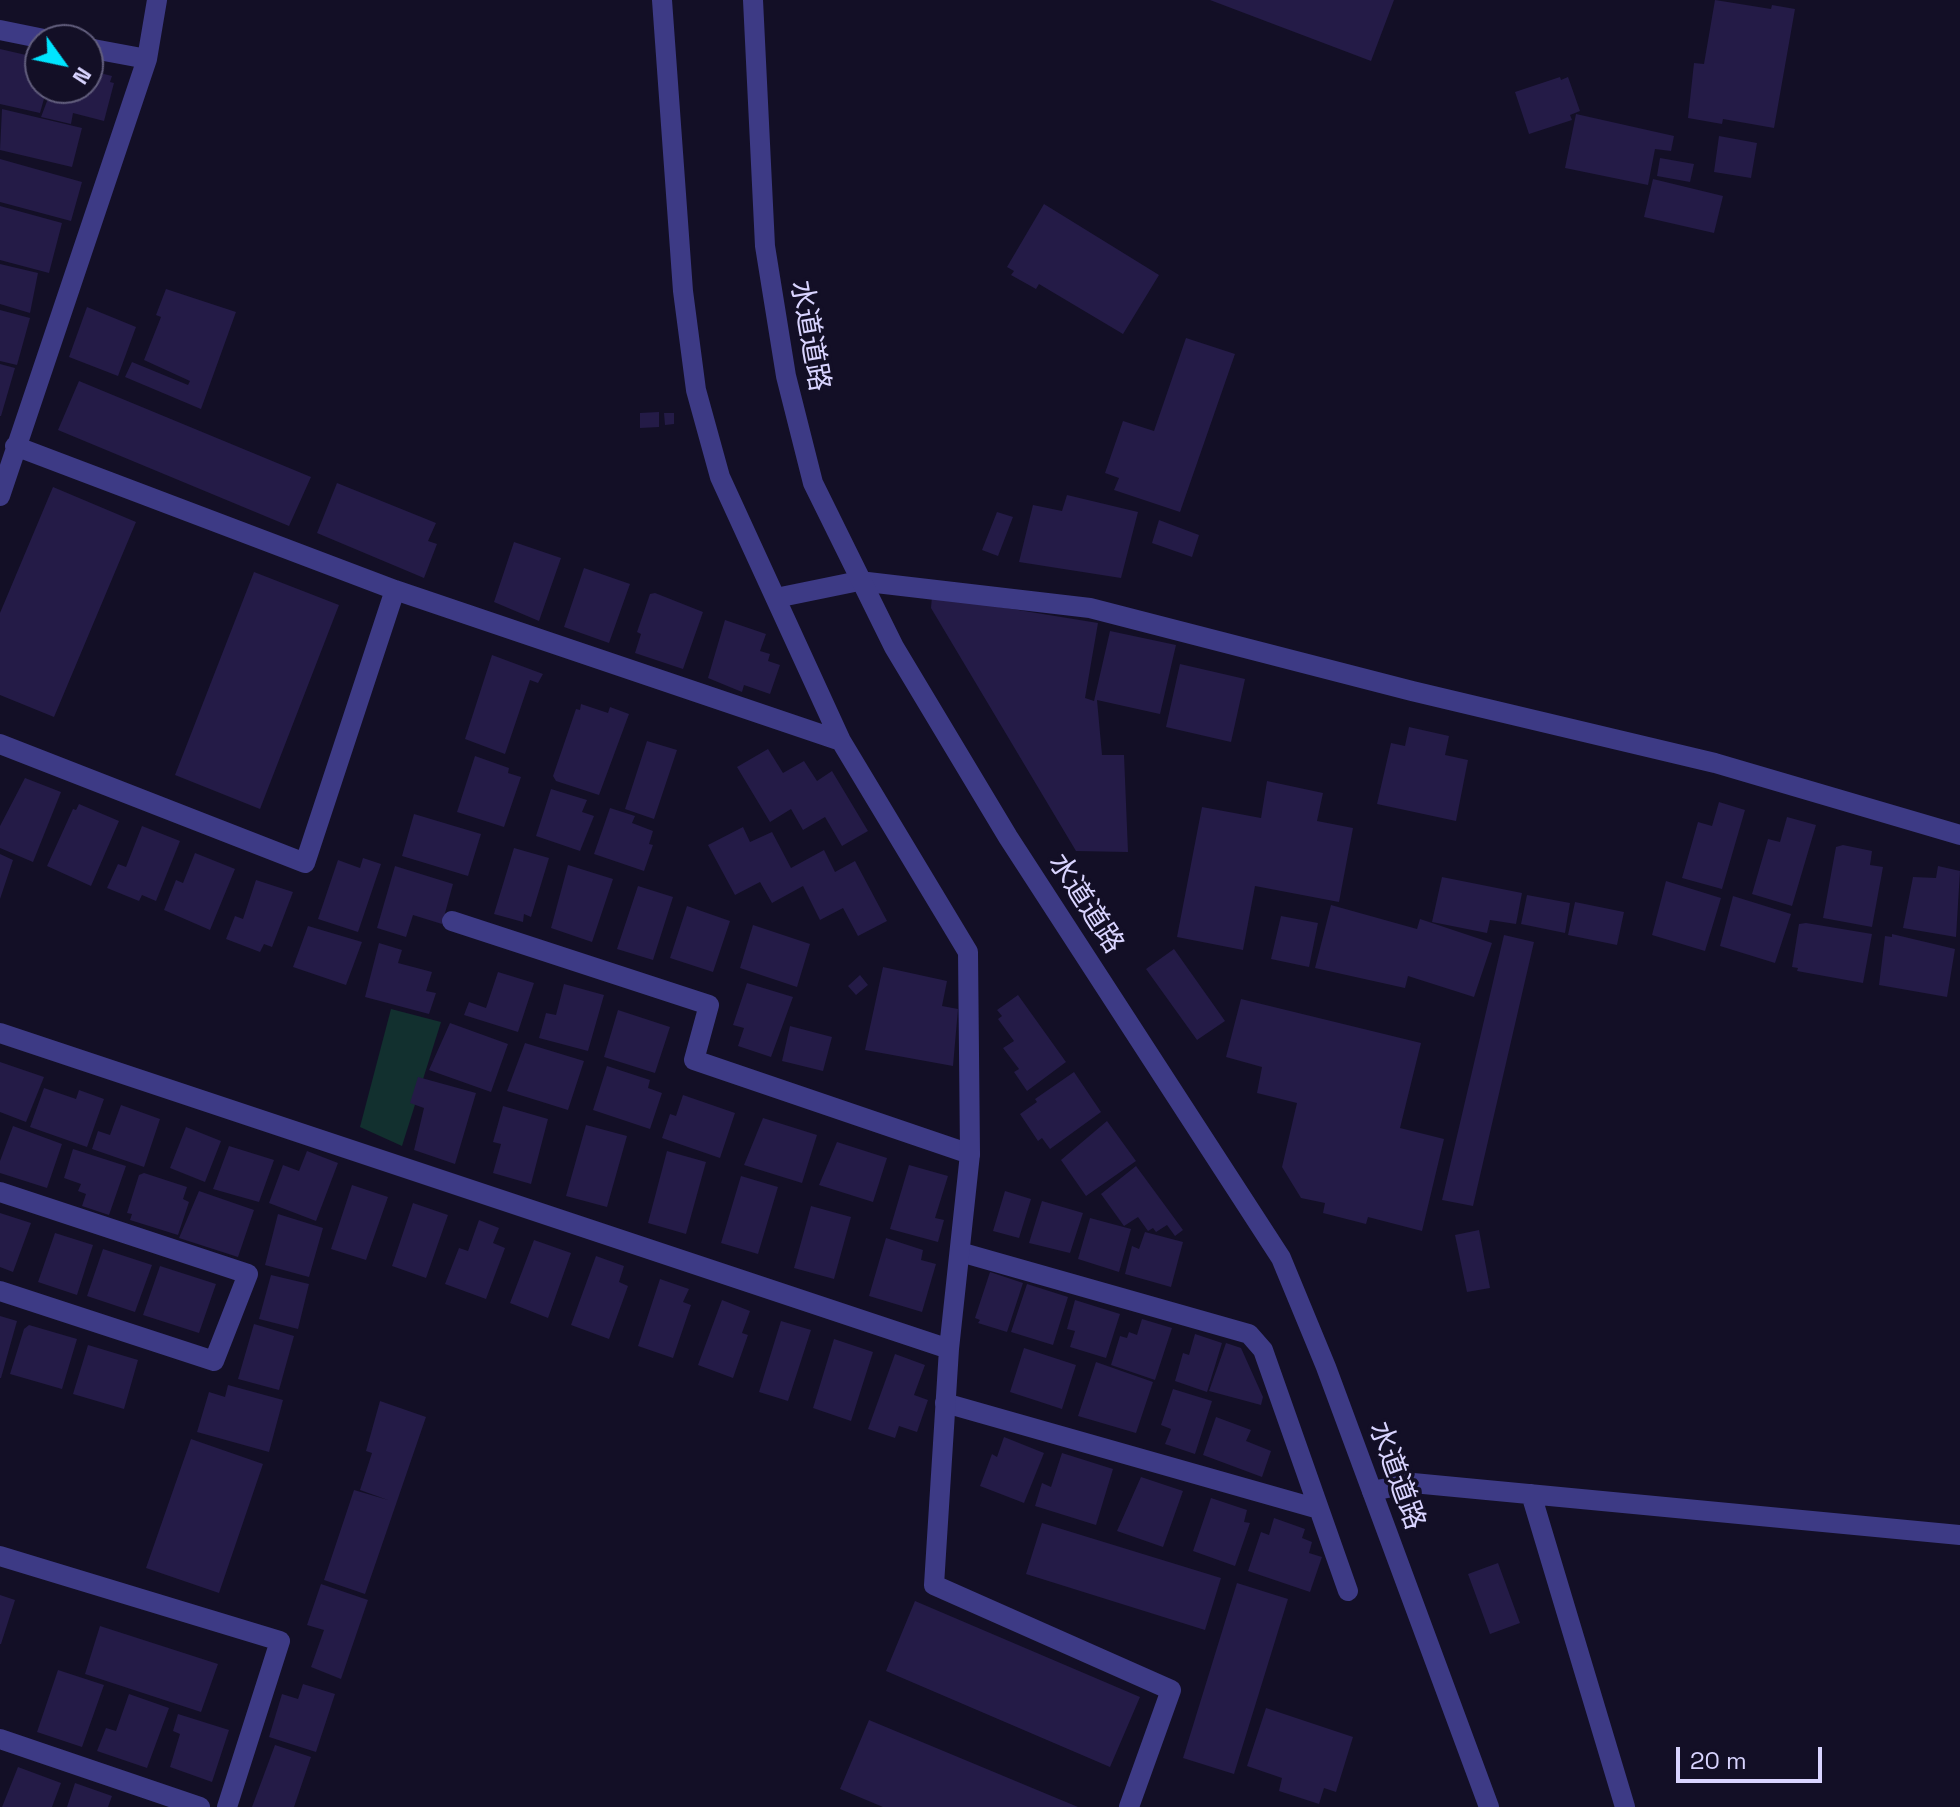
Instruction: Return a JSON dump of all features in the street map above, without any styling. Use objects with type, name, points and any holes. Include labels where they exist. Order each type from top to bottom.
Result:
[{"type":"street","points":[[0,496],[147,59],[157,0]]},
{"type":"street","points":[[662,0],[683,291],[696,390],[720,477],[841,741],[968,952],[970,1154],[949,1349],[934,1585],[1171,1690],[1129,1807]]},
{"type":"street","name":"水道道路","points":[[753,0],[765,246],[786,376],[813,483],[859,581],[1008,837],[1281,1258],[1372,1491],[1489,1807]]},
{"type":"street","points":[[0,30],[24,35]]},
{"type":"street","points":[[104,51],[147,59]]},
{"type":"street","points":[[15,446],[395,590],[841,741]]},
{"type":"street","points":[[776,598],[859,581],[1090,608],[1412,691],[1715,763],[1960,835]]},
{"type":"street","points":[[0,744],[305,863],[395,590]]},
{"type":"street","points":[[452,921],[709,1005],[694,1060],[970,1154]]},
{"type":"street","points":[[0,1033],[949,1349]]},
{"type":"street","points":[[0,1192],[248,1274],[214,1361],[0,1291]]},
{"type":"street","points":[[960,1252],[1249,1334],[1263,1350],[1315,1508],[1348,1591]]},
{"type":"street","points":[[945,1403],[1315,1508]]},
{"type":"street","points":[[1372,1491],[1413,1483],[1960,1535]]},
{"type":"street","points":[[1531,1494],[1625,1807]]},
{"type":"street","points":[[0,1556],[280,1641],[227,1807]]},
{"type":"street","points":[[0,1739],[200,1807]]},
{"type":"green space","points":[[391,1009],[441,1022],[402,1146],[360,1127]]},
{"type":"building","points":[[1210,0],[1394,0],[1371,61]]},
{"type":"building","points":[[1715,0],[1771,9],[1772,5],[1795,9],[1774,128],[1723,119],[1722,124],[1688,118],[1694,63],[1704,64]]},
{"type":"building","points":[[0,49],[24,55],[24,104],[43,104],[40,113],[0,104]]},
{"type":"building","points":[[104,74],[112,76],[110,82],[114,83],[104,121],[73,113],[71,124],[41,117],[46,104],[104,104]]},
{"type":"building","points":[[1560,77],[1561,80],[1568,77],[1580,111],[1570,115],[1572,120],[1529,134],[1515,92]]},
{"type":"building","points":[[2,109],[82,128],[72,167],[0,150]]},
{"type":"building","points":[[1576,114],[1674,136],[1671,151],[1655,149],[1648,185],[1565,168]]},
{"type":"building","points":[[1719,136],[1757,143],[1751,178],[1714,172]]},
{"type":"building","points":[[1660,158],[1694,164],[1690,182],[1657,176]]},
{"type":"building","points":[[0,159],[82,182],[71,221],[0,202]]},
{"type":"building","points":[[1653,179],[1723,196],[1714,233],[1644,217]]},
{"type":"building","points":[[1044,204],[1159,275],[1123,334],[1039,284],[1036,289],[1011,275],[1014,271],[1007,267]]},
{"type":"building","points":[[0,206],[62,223],[49,273],[0,260]]},
{"type":"building","points":[[0,264],[38,273],[30,313],[0,304]]},
{"type":"building","points":[[166,289],[236,312],[201,409],[125,377],[132,362],[188,385],[190,381],[144,360],[161,317],[156,315]]},
{"type":"building","points":[[87,307],[136,327],[118,376],[69,357]]},
{"type":"building","points":[[0,310],[30,318],[17,365],[0,361]]},
{"type":"building","points":[[1186,338],[1235,354],[1180,512],[1114,490],[1119,478],[1105,473],[1123,421],[1154,431]]},
{"type":"building","points":[[0,364],[15,368],[1,416],[0,416]]},
{"type":"building","points":[[79,381],[311,477],[289,526],[58,430]]},
{"type":"building","points":[[659,412],[659,427],[640,428],[640,413]]},
{"type":"building","points":[[664,413],[674,413],[674,424],[665,425]]},
{"type":"building","points":[[337,483],[436,523],[428,541],[437,544],[424,578],[317,533]]},
{"type":"building","points":[[53,487],[136,522],[54,717],[0,695],[0,613]]},
{"type":"building","points":[[1067,495],[1138,512],[1121,578],[1019,562],[1033,505],[1062,511]]},
{"type":"building","points":[[997,512],[1013,517],[998,556],[982,550]]},
{"type":"building","points":[[1159,520],[1199,535],[1192,557],[1152,543]]},
{"type":"building","points":[[514,542],[561,558],[539,621],[494,602]]},
{"type":"building","points":[[584,568],[630,584],[609,643],[564,627]]},
{"type":"building","points":[[254,572],[339,605],[260,809],[175,775]]},
{"type":"building","points":[[655,593],[703,612],[683,669],[635,653],[641,634],[637,632],[650,594]]},
{"type":"building","points":[[932,596],[1098,623],[1085,698],[1094,701],[1110,631],[1176,645],[1160,714],[1097,700],[1102,755],[1124,755],[1128,852],[1076,851],[931,608]]},
{"type":"building","points":[[725,620],[766,634],[760,651],[770,654],[768,661],[780,665],[770,694],[744,685],[742,692],[708,678]]},
{"type":"building","points":[[492,655],[543,674],[538,683],[530,680],[505,754],[465,739]]},
{"type":"building","points":[[1180,664],[1245,679],[1231,742],[1166,727]]},
{"type":"building","points":[[581,704],[608,713],[610,707],[629,714],[599,795],[556,781],[553,776],[576,709],[580,710]]},
{"type":"building","points":[[1409,727],[1449,736],[1445,755],[1468,760],[1456,821],[1377,804],[1391,743],[1405,746]]},
{"type":"building","points":[[647,741],[677,750],[654,819],[625,809]]},
{"type":"building","points":[[768,749],[783,773],[804,761],[817,781],[832,771],[868,831],[842,846],[825,817],[803,830],[791,809],[770,822],[737,767]]},
{"type":"building","points":[[475,756],[509,768],[508,773],[521,777],[504,827],[457,812]]},
{"type":"building","points":[[25,778],[61,792],[33,862],[0,848],[0,826]]},
{"type":"building","points":[[1267,781],[1323,793],[1317,821],[1353,828],[1339,902],[1255,886],[1243,950],[1177,937],[1202,807],[1261,818]]},
{"type":"building","points":[[551,789],[587,800],[582,812],[594,816],[580,851],[536,836]]},
{"type":"building","points":[[1719,802],[1745,810],[1722,889],[1682,878],[1698,822],[1712,826]]},
{"type":"building","points":[[79,804],[119,821],[91,886],[47,866],[73,809],[76,810]]},
{"type":"building","points":[[610,808],[635,816],[632,823],[653,831],[649,844],[653,845],[644,871],[594,854]]},
{"type":"building","points":[[414,814],[481,834],[468,876],[402,856]]},
{"type":"building","points":[[1787,817],[1816,825],[1792,906],[1752,894],[1768,839],[1780,842]]},
{"type":"building","points":[[142,826],[180,841],[156,901],[142,895],[139,901],[107,888],[118,864],[126,867]]},
{"type":"building","points":[[743,827],[750,842],[772,832],[791,868],[824,850],[835,872],[855,861],[887,921],[858,936],[843,908],[820,920],[803,886],[772,903],[760,882],[735,895],[708,845]]},
{"type":"building","points":[[1843,845],[1872,851],[1870,865],[1883,867],[1872,927],[1823,918],[1836,847]]},
{"type":"building","points":[[514,848],[549,858],[531,917],[524,914],[523,922],[494,914]]},
{"type":"building","points":[[195,853],[235,869],[210,930],[164,910],[176,880],[183,883]]},
{"type":"building","points":[[0,854],[13,860],[0,899]]},
{"type":"building","points":[[363,858],[381,864],[358,932],[318,919],[338,860],[360,868]]},
{"type":"building","points":[[568,865],[613,879],[592,942],[551,928]]},
{"type":"building","points":[[395,866],[453,884],[442,924],[413,915],[406,937],[377,928]]},
{"type":"building","points":[[1938,866],[1960,871],[1956,937],[1903,928],[1913,877],[1936,878]]},
{"type":"building","points":[[1442,877],[1522,893],[1516,924],[1490,920],[1487,933],[1432,922]]},
{"type":"building","points":[[256,880],[293,892],[272,947],[264,944],[260,952],[226,939],[235,916],[243,919]]},
{"type":"building","points":[[1666,881],[1721,898],[1705,951],[1652,935]]},
{"type":"building","points":[[638,886],[673,897],[653,960],[617,949]]},
{"type":"building","points":[[1527,895],[1570,903],[1565,933],[1521,924]]},
{"type":"building","points":[[1733,896],[1791,914],[1775,963],[1720,946]]},
{"type":"building","points":[[1575,902],[1624,912],[1617,945],[1568,935]]},
{"type":"building","points":[[1331,905],[1417,929],[1420,919],[1492,943],[1474,997],[1408,976],[1405,988],[1315,968]]},
{"type":"building","points":[[687,906],[730,921],[713,972],[670,958]]},
{"type":"building","points":[[1281,916],[1318,923],[1309,967],[1271,959]]},
{"type":"building","points":[[1799,924],[1872,934],[1863,983],[1797,971],[1798,968],[1792,967]]},
{"type":"building","points":[[753,925],[810,944],[797,987],[740,968]]},
{"type":"building","points":[[308,926],[362,942],[346,985],[293,967]]},
{"type":"building","points":[[1892,934],[1955,949],[1947,997],[1879,985],[1885,936],[1892,937]]},
{"type":"building","points":[[1504,935],[1534,942],[1473,1206],[1442,1200]]},
{"type":"building","points":[[379,943],[402,950],[398,963],[432,972],[426,991],[436,993],[429,1014],[365,997]]},
{"type":"building","points":[[1174,949],[1225,1021],[1197,1040],[1146,969]]},
{"type":"building","points":[[883,967],[947,981],[942,1006],[958,1009],[953,1066],[865,1050]]},
{"type":"building","points":[[498,972],[534,983],[518,1032],[464,1015],[469,1002],[486,1008]]},
{"type":"building","points":[[860,975],[868,985],[856,995],[848,986]]},
{"type":"building","points":[[747,983],[793,997],[771,1057],[738,1046],[744,1028],[733,1025]]},
{"type":"building","points":[[564,984],[604,995],[588,1051],[539,1038],[546,1013],[556,1015]]},
{"type":"building","points":[[1018,995],[1066,1062],[1027,1091],[1014,1072],[1019,1069],[1003,1048],[1014,1041],[998,1019],[1002,1016],[997,1010]]},
{"type":"building","points":[[1241,999],[1421,1043],[1400,1128],[1444,1139],[1422,1231],[1368,1217],[1366,1224],[1323,1213],[1325,1203],[1301,1198],[1282,1167],[1297,1103],[1257,1093],[1262,1067],[1226,1057]]},
{"type":"building","points":[[618,1010],[670,1027],[655,1073],[604,1057]]},
{"type":"building","points":[[450,1023],[508,1044],[491,1092],[429,1070]]},
{"type":"building","points":[[790,1026],[832,1037],[823,1071],[782,1061]]},
{"type":"building","points":[[525,1043],[584,1061],[568,1110],[507,1091]]},
{"type":"building","points":[[0,1062],[44,1077],[26,1122],[0,1112]]},
{"type":"building","points":[[607,1066],[650,1080],[648,1088],[662,1093],[650,1129],[593,1110]]},
{"type":"building","points":[[1074,1072],[1101,1112],[1050,1149],[1042,1138],[1038,1141],[1020,1114],[1037,1102],[1035,1099]]},
{"type":"building","points":[[418,1077],[476,1093],[455,1164],[414,1150],[424,1108],[410,1103]]},
{"type":"building","points":[[44,1088],[76,1099],[79,1090],[104,1099],[87,1147],[30,1127]]},
{"type":"building","points":[[683,1095],[735,1113],[720,1158],[662,1138],[670,1114],[676,1116]]},
{"type":"building","points":[[121,1105],[160,1119],[144,1167],[92,1149],[98,1131],[110,1135]]},
{"type":"building","points":[[503,1106],[548,1119],[531,1184],[493,1173],[501,1144],[493,1142]]},
{"type":"building","points":[[763,1118],[817,1135],[802,1183],[744,1165]]},
{"type":"building","points":[[1107,1121],[1136,1161],[1086,1196],[1061,1160]]},
{"type":"building","points":[[586,1125],[627,1136],[607,1207],[566,1196]]},
{"type":"building","points":[[13,1126],[62,1144],[47,1188],[0,1173],[0,1161]]},
{"type":"building","points":[[186,1127],[221,1141],[205,1182],[170,1168]]},
{"type":"building","points":[[837,1142],[887,1158],[873,1202],[819,1185]]},
{"type":"building","points":[[229,1146],[274,1160],[259,1202],[213,1189]]},
{"type":"building","points":[[73,1149],[126,1166],[109,1215],[82,1206],[86,1194],[78,1191],[81,1184],[64,1178]]},
{"type":"building","points":[[307,1151],[338,1163],[316,1221],[269,1203],[283,1165],[299,1171]]},
{"type":"building","points":[[667,1151],[706,1162],[686,1234],[648,1223]]},
{"type":"building","points":[[909,1165],[948,1176],[935,1218],[944,1220],[938,1242],[890,1229]]},
{"type":"building","points":[[1136,1166],[1183,1230],[1175,1236],[1167,1225],[1156,1232],[1153,1228],[1148,1231],[1138,1217],[1124,1226],[1101,1194]]},
{"type":"building","points":[[144,1173],[187,1187],[183,1199],[189,1202],[178,1235],[130,1220],[132,1214],[127,1213],[139,1175]]},
{"type":"building","points":[[741,1176],[778,1187],[758,1254],[721,1243]]},
{"type":"building","points":[[352,1185],[388,1197],[366,1260],[331,1249]]},
{"type":"building","points":[[199,1191],[254,1210],[238,1257],[179,1238]]},
{"type":"building","points":[[1005,1191],[1031,1199],[1019,1238],[993,1231]]},
{"type":"building","points":[[1042,1201],[1083,1213],[1070,1253],[1029,1243]]},
{"type":"building","points":[[413,1203],[448,1215],[426,1278],[392,1266]]},
{"type":"building","points":[[811,1206],[851,1217],[834,1279],[794,1268]]},
{"type":"building","points":[[0,1213],[31,1223],[13,1272],[0,1267]]},
{"type":"building","points":[[278,1214],[323,1228],[309,1277],[265,1265]]},
{"type":"building","points":[[1090,1218],[1131,1229],[1119,1272],[1078,1259]]},
{"type":"building","points":[[479,1220],[499,1228],[493,1243],[505,1248],[486,1299],[445,1284],[459,1248],[468,1251]]},
{"type":"building","points":[[1479,1230],[1490,1288],[1467,1292],[1455,1235]]},
{"type":"building","points":[[1145,1232],[1183,1242],[1171,1287],[1125,1274],[1132,1246],[1139,1249]]},
{"type":"building","points":[[55,1233],[93,1245],[77,1295],[38,1282]]},
{"type":"building","points":[[886,1238],[923,1250],[921,1260],[936,1264],[922,1312],[869,1296]]},
{"type":"building","points":[[534,1240],[571,1253],[548,1318],[510,1303]]},
{"type":"building","points":[[103,1249],[152,1265],[135,1312],[87,1296]]},
{"type":"building","points":[[596,1256],[624,1266],[619,1282],[628,1286],[609,1339],[571,1325]]},
{"type":"building","points":[[160,1266],[216,1284],[199,1333],[143,1315]]},
{"type":"building","points":[[990,1272],[1023,1283],[1007,1332],[978,1323],[980,1320],[975,1318]]},
{"type":"building","points":[[271,1275],[309,1284],[298,1329],[259,1319]]},
{"type":"building","points":[[660,1279],[689,1289],[683,1302],[691,1305],[673,1358],[638,1346]]},
{"type":"building","points":[[1027,1284],[1068,1297],[1053,1345],[1011,1332]]},
{"type":"building","points":[[722,1300],[750,1311],[742,1333],[748,1335],[733,1378],[698,1365]]},
{"type":"building","points":[[1075,1300],[1120,1314],[1106,1358],[1070,1347],[1075,1331],[1067,1329]]},
{"type":"building","points":[[0,1316],[17,1321],[1,1378],[0,1378]]},
{"type":"building","points":[[1142,1319],[1172,1328],[1155,1380],[1111,1365],[1120,1336],[1127,1338],[1129,1332],[1137,1335]]},
{"type":"building","points":[[781,1321],[811,1330],[788,1401],[759,1392]]},
{"type":"building","points":[[254,1324],[294,1336],[279,1390],[238,1379]]},
{"type":"building","points":[[29,1325],[77,1339],[62,1389],[10,1374],[24,1329]]},
{"type":"building","points":[[1195,1334],[1222,1343],[1207,1392],[1175,1381],[1183,1353],[1189,1355]]},
{"type":"building","points":[[834,1339],[873,1352],[851,1421],[813,1408]]},
{"type":"building","points":[[1226,1343],[1241,1348],[1263,1397],[1261,1405],[1209,1391]]},
{"type":"building","points":[[88,1345],[138,1360],[124,1409],[73,1394]]},
{"type":"building","points":[[1024,1348],[1076,1365],[1062,1409],[1010,1392]]},
{"type":"building","points":[[895,1354],[925,1365],[914,1395],[928,1400],[917,1432],[899,1426],[895,1438],[868,1429]]},
{"type":"building","points":[[1096,1362],[1153,1382],[1136,1433],[1078,1416]]},
{"type":"building","points":[[228,1385],[283,1400],[269,1452],[197,1432],[209,1392],[225,1397]]},
{"type":"building","points":[[1173,1389],[1212,1401],[1195,1454],[1165,1444],[1171,1429],[1161,1425]]},
{"type":"building","points":[[380,1401],[426,1417],[365,1594],[324,1580],[354,1490],[388,1500],[360,1490],[372,1453],[366,1451]]},
{"type":"building","points":[[1216,1417],[1251,1430],[1246,1441],[1271,1451],[1262,1477],[1203,1455]]},
{"type":"building","points":[[1004,1437],[1044,1453],[1024,1503],[980,1486],[992,1454],[997,1457]]},
{"type":"building","points":[[191,1439],[263,1464],[219,1593],[146,1568]]},
{"type":"building","points":[[1062,1453],[1113,1469],[1096,1525],[1035,1506],[1042,1483],[1051,1487]]},
{"type":"building","points":[[1141,1477],[1183,1491],[1163,1547],[1117,1531]]},
{"type":"building","points":[[1211,1498],[1247,1510],[1244,1522],[1250,1523],[1235,1566],[1193,1551]]},
{"type":"building","points":[[1274,1518],[1305,1529],[1302,1538],[1312,1542],[1309,1553],[1322,1557],[1310,1592],[1248,1571],[1261,1532],[1269,1535]]},
{"type":"building","points":[[1042,1523],[1221,1578],[1205,1630],[1026,1574]]},
{"type":"building","points":[[1498,1563],[1520,1623],[1490,1634],[1468,1574]]},
{"type":"building","points":[[1237,1583],[1288,1599],[1234,1774],[1183,1758]]},
{"type":"building","points":[[321,1584],[368,1600],[341,1679],[311,1667],[324,1630],[307,1625]]},
{"type":"building","points":[[0,1595],[15,1600],[1,1644],[0,1644]]},
{"type":"building","points":[[915,1601],[1140,1697],[1110,1767],[886,1671]]},
{"type":"building","points":[[100,1626],[218,1664],[201,1712],[85,1674]]},
{"type":"building","points":[[58,1670],[104,1685],[82,1747],[37,1732]]},
{"type":"building","points":[[303,1684],[335,1694],[316,1752],[269,1737],[282,1694],[298,1699]]},
{"type":"building","points":[[129,1694],[169,1708],[147,1768],[97,1751],[106,1728],[116,1731]]},
{"type":"building","points":[[1266,1708],[1353,1737],[1336,1792],[1324,1788],[1319,1804],[1279,1791],[1282,1778],[1247,1766]]},
{"type":"building","points":[[178,1714],[229,1730],[212,1782],[170,1767],[180,1734],[173,1731]]},
{"type":"building","points":[[869,1720],[1078,1807],[883,1807],[840,1789]]},
{"type":"building","points":[[275,1745],[311,1757],[294,1807],[252,1807]]},
{"type":"building","points":[[18,1767],[61,1783],[52,1807],[2,1807]]},
{"type":"building","points":[[75,1783],[112,1796],[108,1807],[67,1807]]}]
